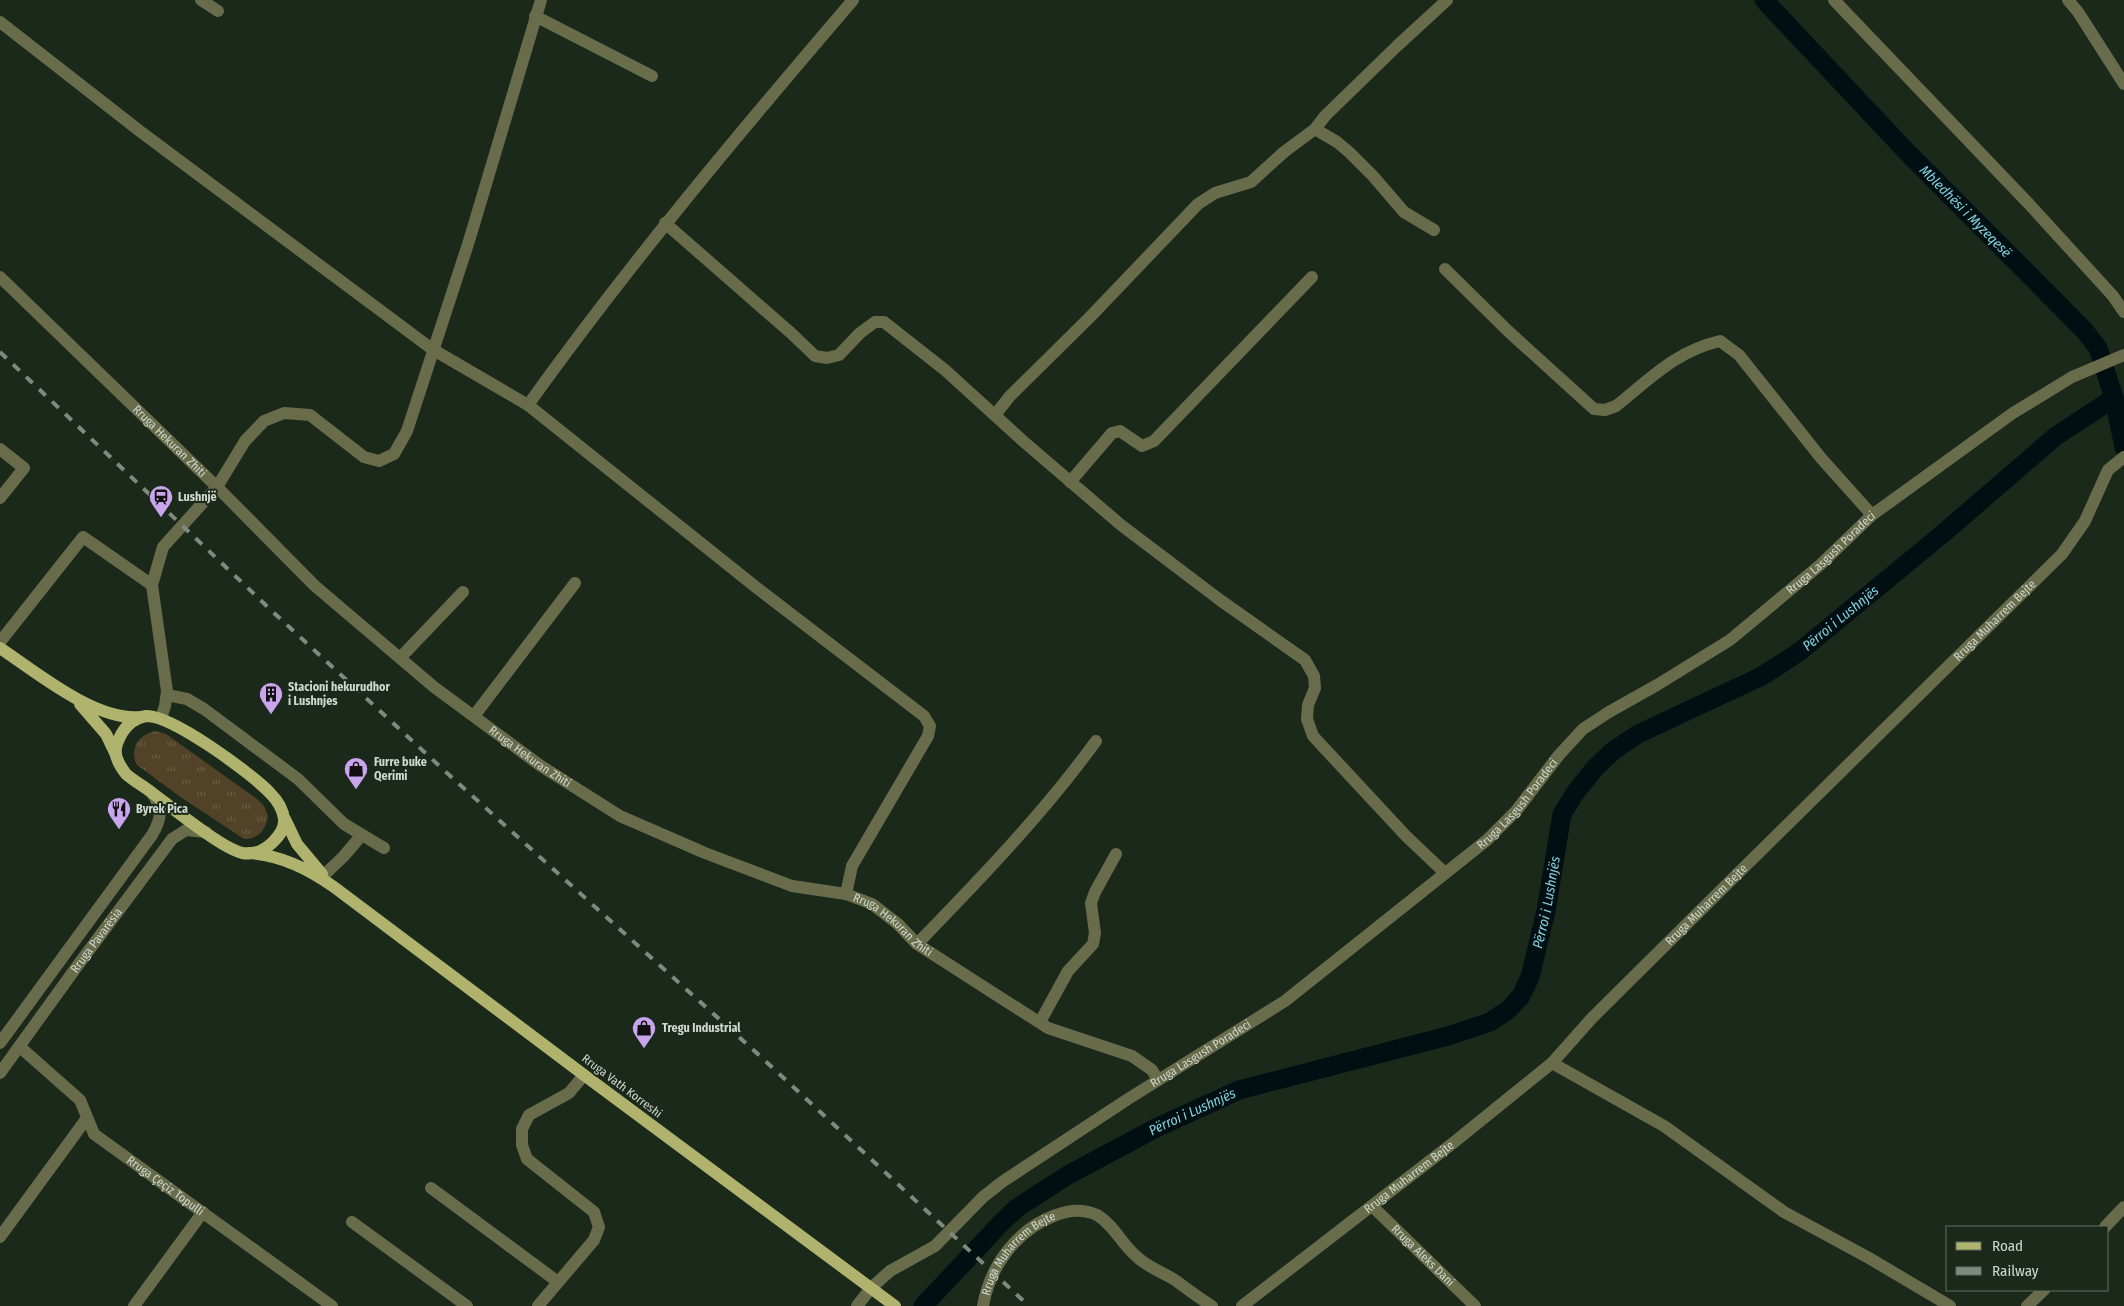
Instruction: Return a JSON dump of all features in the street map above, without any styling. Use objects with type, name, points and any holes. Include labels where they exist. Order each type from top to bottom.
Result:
[{"type":"main road","points":[[0,648],[67,693],[85,709],[109,739],[117,758]]},
{"type":"main road","points":[[67,693],[104,710],[129,716],[161,718]]},
{"type":"main road","points":[[117,758],[116,746],[122,734],[134,720],[142,717]]},
{"type":"main road","name":"Rruga Vath Korreshi","points":[[161,718],[207,745],[261,785],[274,797],[297,844],[322,877],[334,887],[895,1306]]},
{"type":"main road","name":"Rruga Vath Korreshi","points":[[117,758],[126,774],[235,850],[281,860],[322,877]]},
{"type":"main road","points":[[250,853],[264,850],[276,839],[283,829],[284,818]]},
{"type":"street","points":[[201,0],[218,12]]},
{"type":"street","points":[[161,718],[167,695],[152,585],[163,547],[217,488],[245,441],[264,421],[284,413],[310,415],[364,457],[379,461],[394,454],[407,430],[469,241],[541,0]]},
{"type":"street","points":[[528,405],[665,223],[853,0]]},
{"type":"street","points":[[994,415],[1010,396],[1091,316],[1198,204],[1215,194],[1251,182],[1284,152],[1315,128],[1397,46],[1447,0]]},
{"type":"street","points":[[1834,0],[2030,204],[2113,296],[2124,312]]},
{"type":"street","points":[[2068,0],[2078,12],[2124,84]]},
{"type":"street","points":[[535,16],[652,76]]},
{"type":"street","points":[[0,22],[140,132],[432,349],[528,405],[758,588],[924,716],[930,726],[928,736],[852,866],[846,894]]},
{"type":"street","points":[[1315,128],[1349,152],[1404,212],[1434,230]]},
{"type":"street","points":[[665,223],[815,356],[827,358],[839,355],[860,333],[875,322],[884,322],[945,370],[1120,525],[1212,595],[1305,660],[1314,676],[1315,688],[1308,705],[1307,719],[1313,736],[1406,836],[1444,873]]},
{"type":"street","points":[[1445,269],[1508,331],[1594,409],[1605,410],[1616,406],[1676,358],[1699,346],[1720,342],[1739,355],[1821,458],[1872,515]]},
{"type":"street","name":"Rruga Hekuran Zhiti","points":[[0,277],[315,586],[434,687],[541,766],[620,816],[705,853],[792,886],[846,894],[872,904],[898,924],[918,944],[1048,1028],[1132,1056],[1152,1070],[1158,1080]]},
{"type":"street","points":[[1070,482],[1112,433],[1120,431],[1142,446],[1154,441],[1312,277]]},
{"type":"street","name":"Rruga Lasgush Poradeci","points":[[857,1306],[871,1288],[890,1271],[928,1252],[983,1197],[1002,1182],[1158,1080],[1285,1001],[1503,825],[1516,811],[1558,755],[1584,729],[1609,712],[1730,640],[1820,565],[1872,515],[2013,413],[2072,377],[2124,355]]},
{"type":"street","points":[[0,449],[24,468],[0,498]]},
{"type":"street","name":"Rruga Muharrem Bejte","points":[[1242,1306],[1552,1063],[1592,1018],[2062,554],[2085,521],[2104,476],[2119,460]]},
{"type":"street","points":[[0,642],[83,537],[152,585]]},
{"type":"street","points":[[474,716],[575,583]]},
{"type":"street","points":[[400,658],[463,592]]},
{"type":"street","points":[[167,695],[187,699],[204,709],[298,779],[336,818],[361,836],[384,848]]},
{"type":"street","points":[[918,944],[965,895],[1057,792],[1096,741]]},
{"type":"street","name":"Rruga Pavarësia","points":[[0,1043],[152,836],[159,822],[161,812],[157,800],[149,790]]},
{"type":"street","name":"Rruga Pavarësia","points":[[0,1074],[172,839],[177,834],[186,830],[207,832]]},
{"type":"street","points":[[322,877],[344,857],[361,836]]},
{"type":"street","points":[[1040,1022],[1068,971],[1093,944],[1095,933],[1091,903],[1116,854]]},
{"type":"street","name":"Rruga Çeçiz Topulli","points":[[20,1047],[80,1100],[94,1134],[332,1306]]},
{"type":"street","points":[[1552,1063],[1664,1126],[1784,1212],[1869,1258],[1950,1306]]},
{"type":"street","points":[[538,1306],[594,1240],[599,1227],[594,1212],[527,1159],[522,1145],[522,1129],[529,1115],[569,1093],[584,1075]]},
{"type":"street","points":[[0,1237],[87,1118]]},
{"type":"street","points":[[430,1188],[558,1282]]},
{"type":"street","name":"Rruga Aleks Dani","points":[[1372,1206],[1475,1306]]},
{"type":"street","points":[[2106,1226],[2124,1206]]},
{"type":"street","name":"Rruga Muharrem Bejte","points":[[983,1306],[998,1266],[1018,1238],[1045,1219],[1065,1212],[1076,1211],[1091,1213],[1101,1218],[1114,1229],[1137,1257],[1212,1306]]},
{"type":"street","points":[[134,1306],[203,1212]]},
{"type":"street","points":[[352,1222],[468,1306]]},
{"type":"street","points":[[2027,1306],[2043,1291]]},
{"type":"green space","points":[[155,731],[166,734],[257,799],[264,806],[268,816],[266,825],[261,832],[254,837],[244,839],[182,798],[137,765],[134,754],[137,744],[144,736]]},
{"type":"waterway","name":"Mbledhësi i Myzeqesë","points":[[1764,0],[1906,151],[2084,330],[2098,348],[2114,398],[2124,447]]},
{"type":"waterway","name":"Përroi i Lushnjës","points":[[923,1306],[1017,1208],[1068,1175],[1158,1127],[1239,1090],[1448,1036],[1490,1022],[1508,1010],[1521,996],[1530,977],[1546,911],[1562,814],[1575,793],[1595,768],[1613,751],[1638,734],[1762,676],[1799,652],[1940,536],[2056,436],[2114,398]]},
{"type":"railway","points":[[0,352],[273,612],[447,773],[760,1056],[1029,1306]]},
{"type":"place","name":"Lushnjë","points":[[161,518]]},
{"type":"place","name":"Stacioni hekurudhor i Lushnjes","points":[[271,715]]},
{"type":"place","name":"Furre buke Qerimi","points":[[356,790]]},
{"type":"place","name":"Byrek Pica","points":[[119,830]]},
{"type":"place","name":"Tregu Industrial","points":[[644,1049]]}]
